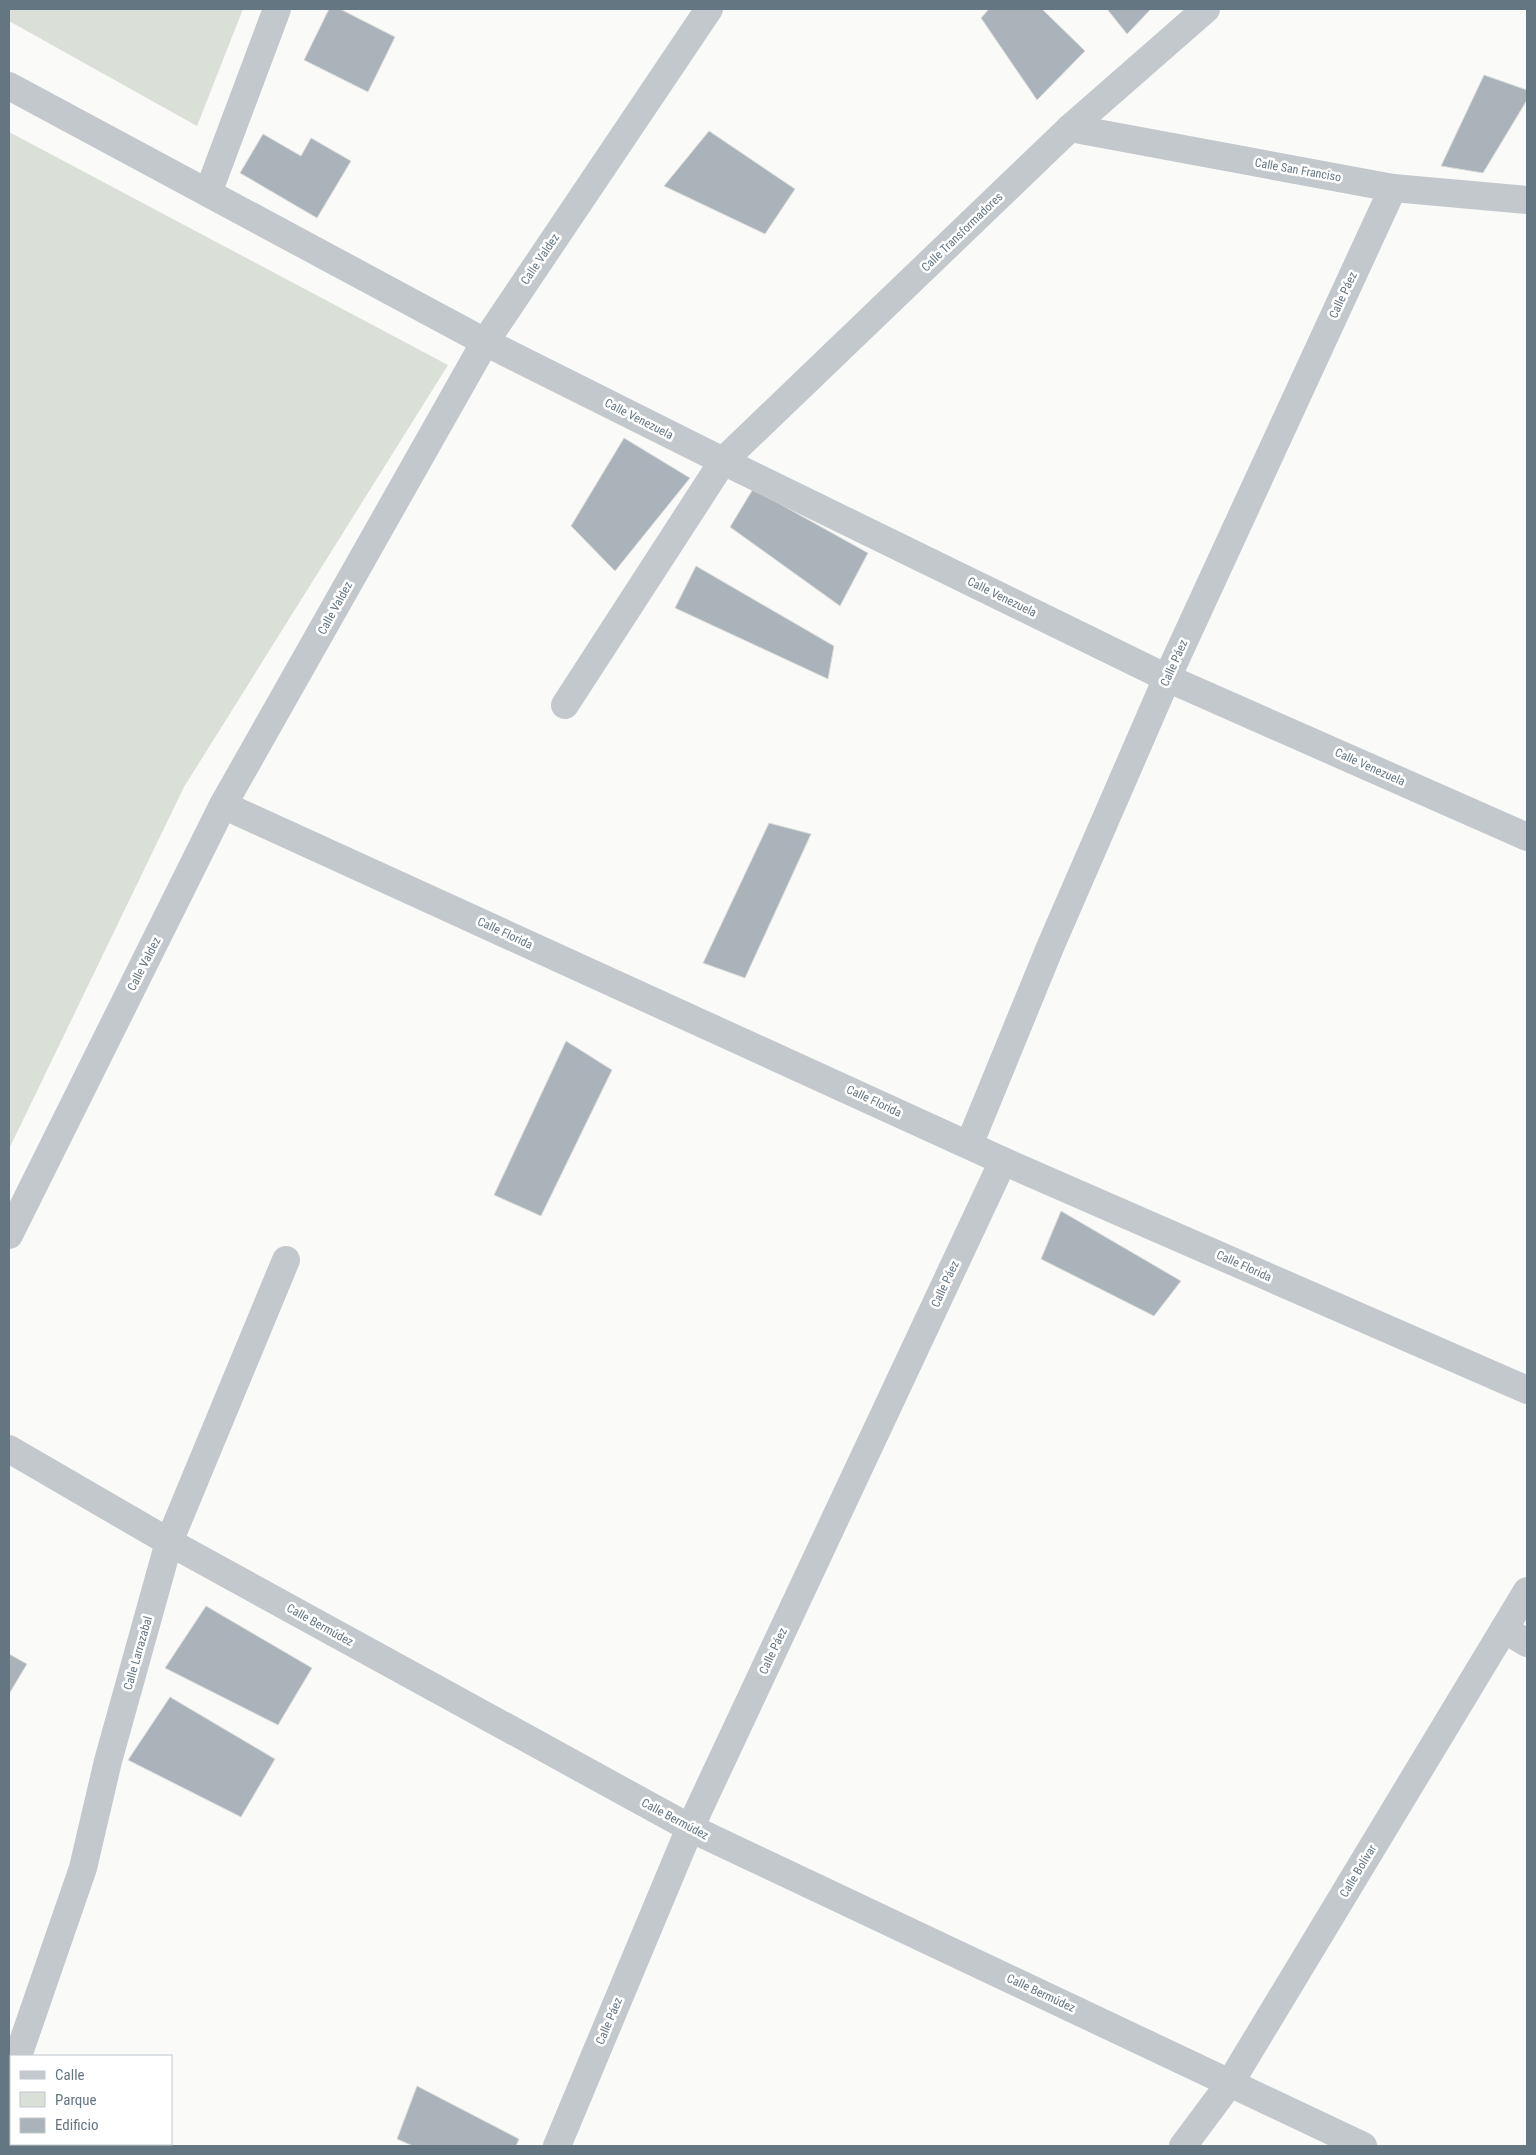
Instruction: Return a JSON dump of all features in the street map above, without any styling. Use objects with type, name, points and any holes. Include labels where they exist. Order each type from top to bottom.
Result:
[{"type":"street","points":[[208,193],[277,9]]},
{"type":"street","name":"Calle Valdez","points":[[9,1235],[223,805],[485,342],[709,9]]},
{"type":"street","name":"Calle Transformadores","points":[[565,705],[723,461],[1070,128],[1206,9]]},
{"type":"street","name":"Calle Venezuela","points":[[9,86],[485,342],[723,461],[1168,678],[1527,837]]},
{"type":"street","name":"Calle San Franciso","points":[[1070,128],[1393,188],[1527,200]]},
{"type":"street","name":"Calle Páez","points":[[969,1145],[1051,944],[1168,678],[1393,188]]},
{"type":"street","name":"Calle Florida","points":[[223,805],[1003,1161],[1527,1390]]},
{"type":"street","name":"Calle Páez","points":[[557,2146],[690,1828],[1003,1161]]},
{"type":"street","name":"Calle Larrazabal","points":[[18,2055],[83,1868],[108,1761],[169,1542],[286,1260]]},
{"type":"street","name":"Calle Bermúdez","points":[[9,1449],[169,1542],[690,1828],[1363,2146]]},
{"type":"street","name":"Calle Bolívar","points":[[1183,2146],[1230,2082],[1527,1591]]},
{"type":"street","points":[[1504,1629],[1527,1643]]},
{"type":"green space","points":[[9,9],[243,9],[197,126],[9,21]]},
{"type":"green space","points":[[9,132],[448,365],[184,787],[9,1149]]},
{"type":"building","points":[[329,9],[340,9],[395,37],[368,92],[304,60]]},
{"type":"building","points":[[989,9],[1042,9],[1085,51],[1037,100],[981,18]]},
{"type":"building","points":[[1107,9],[1151,9],[1127,34]]},
{"type":"building","points":[[1484,75],[1527,90],[1527,100],[1483,173],[1441,166]]},
{"type":"building","points":[[709,131],[795,189],[765,234],[664,186]]},
{"type":"building","points":[[263,134],[301,156],[311,138],[351,161],[317,218],[240,173]]},
{"type":"building","points":[[624,438],[690,478],[615,571],[571,526]]},
{"type":"building","points":[[753,489],[868,553],[840,606],[730,527]]},
{"type":"building","points":[[696,566],[834,646],[828,679],[675,608]]},
{"type":"building","points":[[769,823],[811,834],[745,978],[703,963]]},
{"type":"building","points":[[566,1041],[612,1070],[541,1216],[494,1195]]},
{"type":"building","points":[[1061,1211],[1181,1281],[1154,1316],[1041,1259]]},
{"type":"building","points":[[206,1606],[312,1668],[278,1725],[165,1668]]},
{"type":"building","points":[[9,1654],[27,1664],[9,1694]]},
{"type":"building","points":[[170,1697],[275,1759],[241,1817],[128,1760]]},
{"type":"building","points":[[417,2086],[519,2139],[516,2146],[413,2146],[397,2139]]}]
